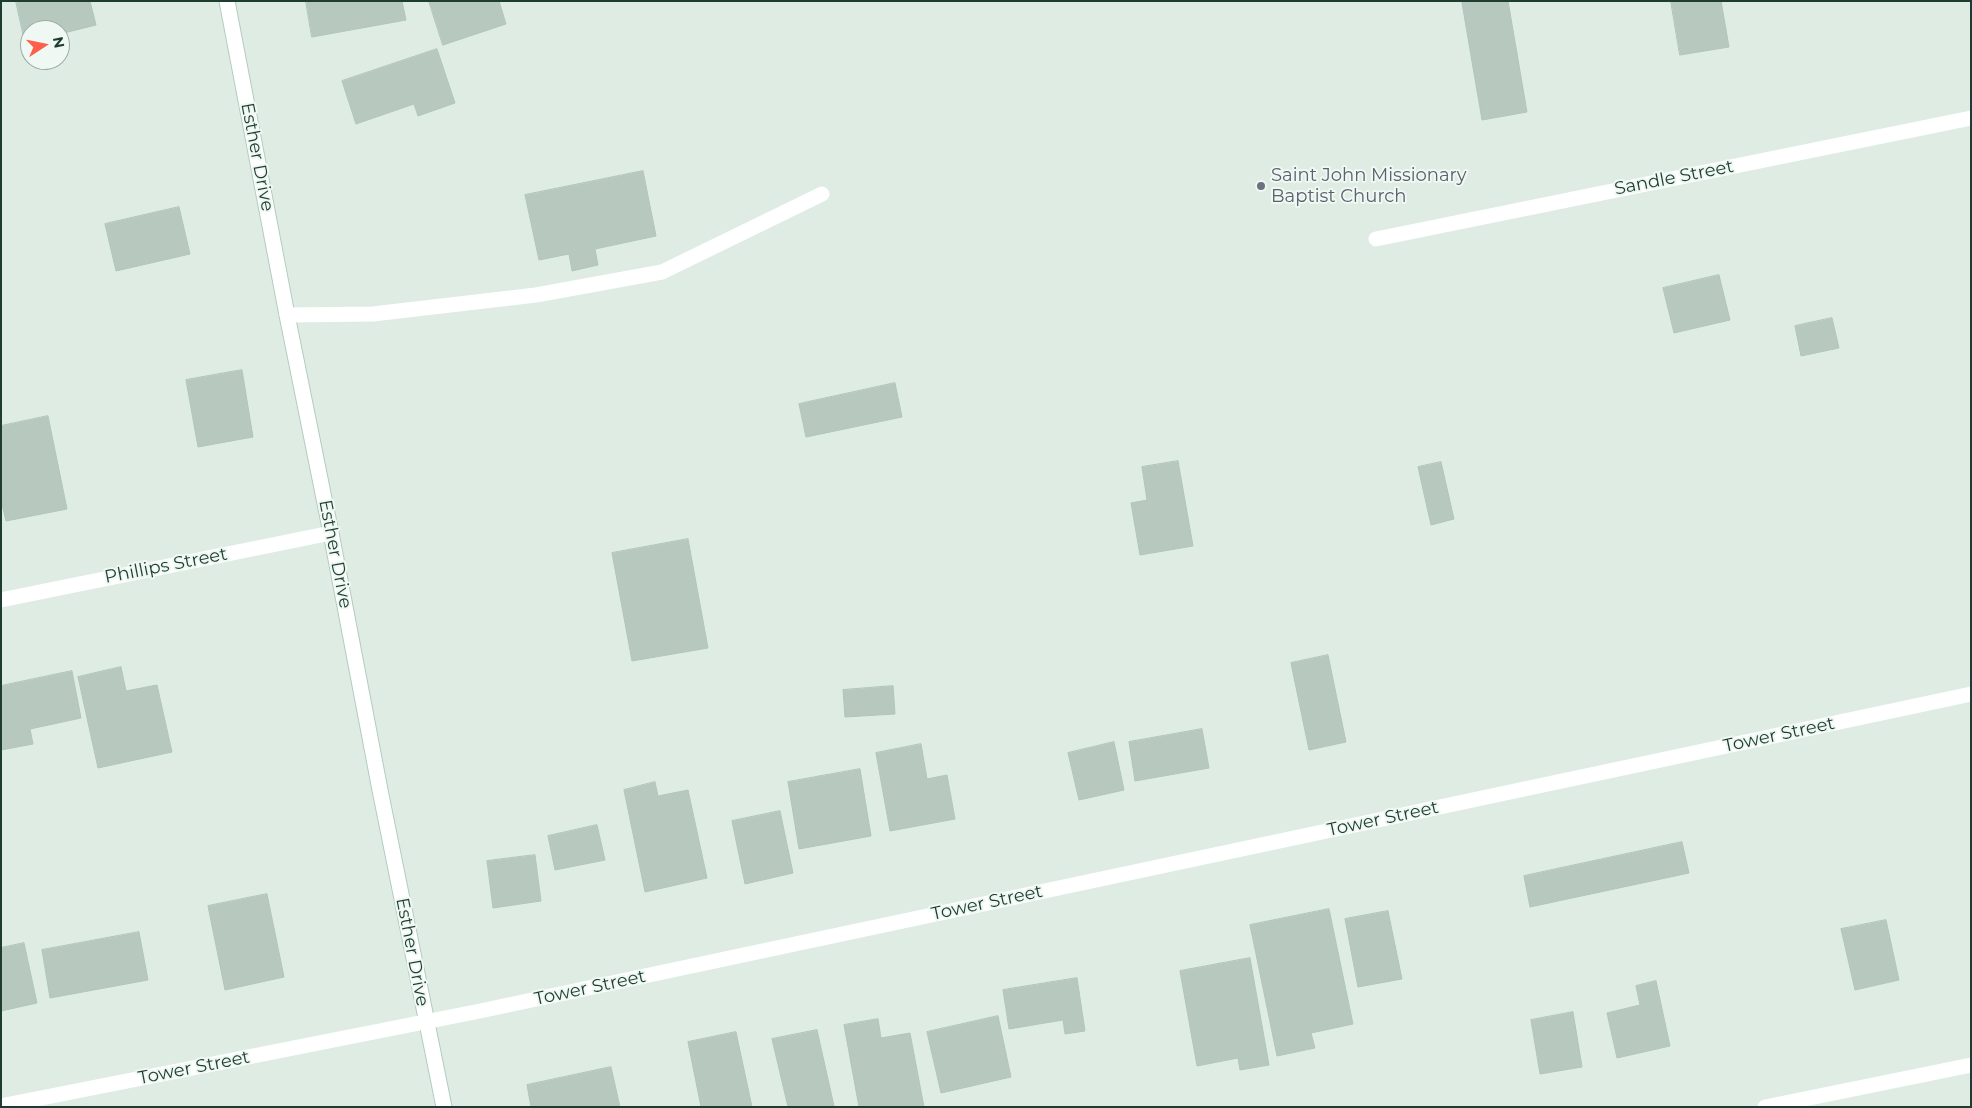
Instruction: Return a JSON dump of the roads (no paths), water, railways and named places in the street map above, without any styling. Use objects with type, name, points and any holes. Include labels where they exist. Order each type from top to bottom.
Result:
[{"type":"street","name":"Esther Drive","points":[[227,1],[287,315],[444,1107]]},
{"type":"street","name":"Sandle Street","points":[[1376,238],[1971,118]]},
{"type":"street","points":[[287,315],[373,314],[536,295],[662,272],[822,194]]},
{"type":"street","name":"Phillips Street","points":[[1,600],[331,533]]},
{"type":"street","name":"Tower Street","points":[[1,1106],[426,1022],[1971,694]]},
{"type":"street","points":[[1765,1107],[1971,1065]]},
{"type":"place","name":"Saint John Missionary Baptist Church","points":[[1261,186]]}]
